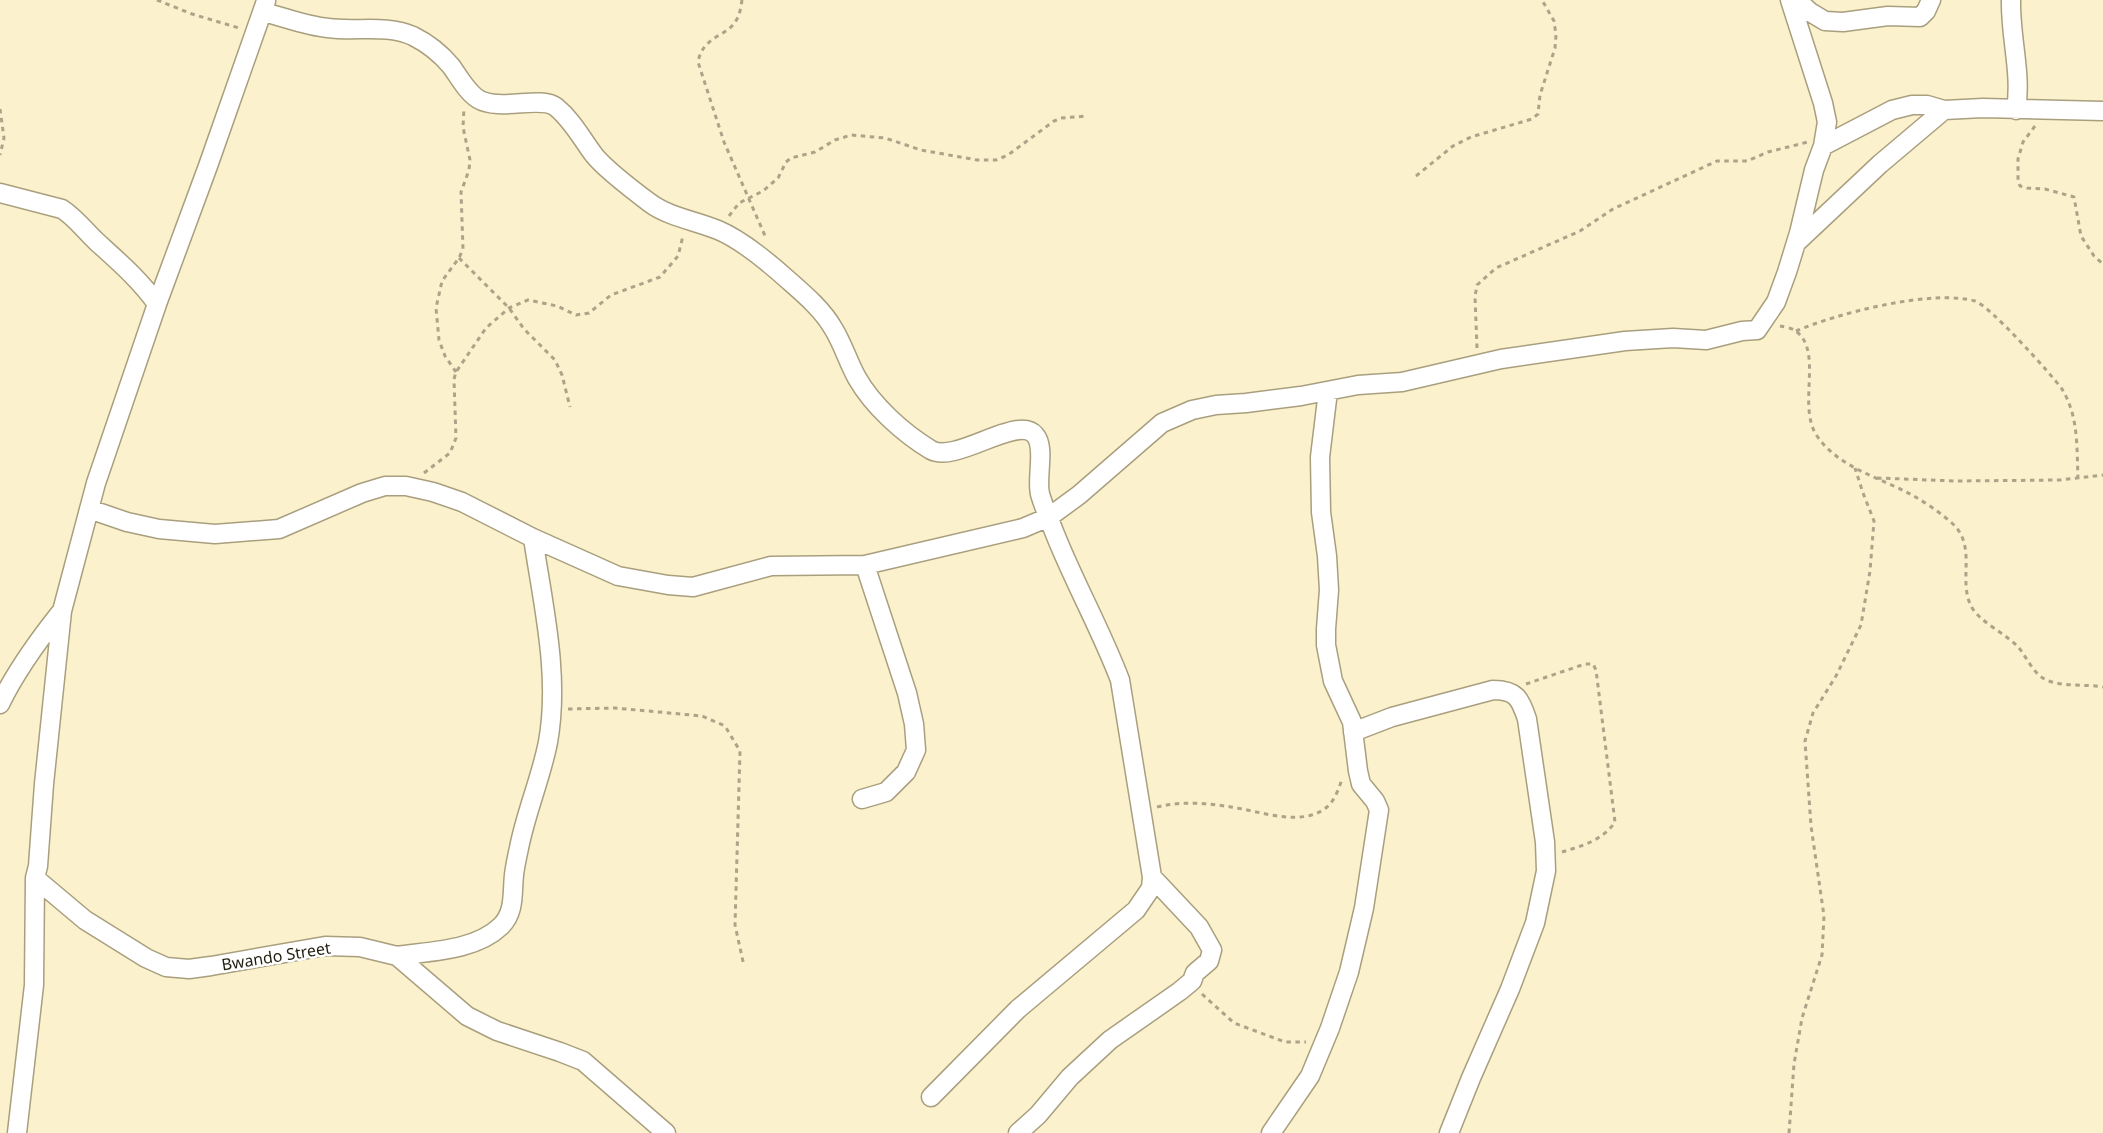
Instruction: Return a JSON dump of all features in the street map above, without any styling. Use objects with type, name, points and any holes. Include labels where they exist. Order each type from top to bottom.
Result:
[{"type":"street","points":[[89,508],[128,522],[176,532],[215,534],[279,529],[362,493],[385,486],[406,486],[462,502],[533,538],[618,576],[693,587],[771,566],[865,565],[1023,528],[1048,517],[1079,495],[1162,423],[1192,410],[1358,385],[1402,382],[1501,359],[1625,341],[1673,338],[1706,340],[1742,331],[1757,330],[1776,302],[1796,243],[1814,170],[1824,143],[1827,122],[1790,0]]},
{"type":"street","points":[[1797,0],[1810,12],[1825,21],[1843,22],[1888,16],[1920,17],[1926,11],[1930,0]]},
{"type":"street","points":[[2011,0],[2019,72],[2016,110]]},
{"type":"street","points":[[17,1133],[34,985],[35,878],[62,611],[96,483],[157,304],[265,6],[328,28],[376,28],[411,36],[441,54],[478,99],[512,105],[544,102],[554,105],[570,121],[597,158],[652,205],[738,239],[785,277],[819,309],[833,328],[858,379],[873,401],[902,428],[934,452],[945,454],[990,438],[1022,430],[1030,430],[1040,443],[1038,480],[1040,494],[1070,570],[1109,651],[1120,680],[1152,877],[1151,888],[1136,910],[1018,1009],[931,1097]]},
{"type":"street","points":[[1824,143],[1901,107],[1927,105],[1944,110],[1983,108],[2103,111]]},
{"type":"street","points":[[1796,243],[1880,164],[1944,110]]},
{"type":"street","points":[[0,193],[62,209],[70,214],[128,269],[157,304]]},
{"type":"street","points":[[1270,1133],[1310,1076],[1348,972],[1361,919],[1379,810],[1359,778],[1352,722],[1333,681],[1326,645],[1329,590],[1321,512],[1320,457],[1328,391]]},
{"type":"street","points":[[397,956],[461,945],[486,937],[501,926],[509,915],[513,901],[519,847],[548,742],[553,687],[533,538]]},
{"type":"street","points":[[862,799],[886,792],[906,772],[916,750],[915,724],[907,693],[865,565]]},
{"type":"street","points":[[0,704],[5,684],[62,611]]},
{"type":"street","points":[[1353,732],[1392,717],[1493,690],[1507,690],[1515,696],[1527,719],[1546,871],[1535,923],[1510,989],[1449,1133]]},
{"type":"street","points":[[1018,1133],[1038,1115],[1070,1077],[1110,1040],[1180,991],[1209,960],[1212,950],[1210,943],[1199,927],[1152,877]]},
{"type":"street","name":"Bwando Street","points":[[35,878],[85,920],[146,958],[166,967],[189,969],[325,946],[360,947],[397,956],[467,1016],[497,1031],[583,1062],[666,1133]]},
{"type":"path","points":[[157,0],[192,15],[255,33]]},
{"type":"path","points":[[742,0],[736,21],[700,51],[698,62],[724,142],[768,243]]},
{"type":"path","points":[[1416,176],[1453,146],[1471,137],[1532,118],[1538,114],[1540,95],[1555,48],[1556,35],[1554,21],[1542,0]]},
{"type":"path","points":[[456,372],[439,340],[436,308],[442,281],[463,249],[461,192],[470,160],[463,127],[465,85]]},
{"type":"path","points":[[0,109],[3,138],[0,155]]},
{"type":"path","points":[[2053,111],[2034,127],[2023,142],[2018,159],[2018,181],[2020,186],[2027,188],[2045,189],[2074,197],[2082,236],[2094,256],[2103,264]]},
{"type":"path","points":[[719,230],[739,203],[763,191],[778,178],[786,162],[791,158],[815,152],[835,140],[851,135],[885,138],[921,150],[977,160],[996,160],[1008,155],[1054,121],[1061,118],[1088,116]]},
{"type":"path","points":[[1477,365],[1477,285],[1496,268],[1580,231],[1613,209],[1717,161],[1747,161],[1792,145],[1824,143]]},
{"type":"path","points":[[406,486],[450,453],[456,438],[454,379],[456,372],[486,328],[509,308],[528,300],[557,306],[576,315],[589,313],[611,295],[660,277],[678,256],[687,219]]},
{"type":"path","points":[[459,258],[509,308],[524,329],[555,360],[562,375],[570,407]]},
{"type":"path","points":[[1796,331],[1824,319],[1921,299],[1956,298],[1977,302],[1992,312],[2063,391],[2071,408],[2078,479]]},
{"type":"path","points":[[1761,324],[1781,326],[1796,331],[1806,342],[1809,358],[1809,415],[1815,435],[1834,456],[1912,495],[1955,526],[1966,548],[1967,586],[1971,606],[1980,617],[2006,635],[2019,648],[2039,676],[2049,681],[2103,687]]},
{"type":"path","points":[[1788,1133],[1794,1064],[1802,1018],[1822,955],[1824,916],[1811,826],[1805,741],[1812,713],[1836,676],[1861,624],[1870,571],[1874,521],[1856,468]]},
{"type":"path","points":[[1875,478],[1956,481],[2078,479],[2103,475]]},
{"type":"path","points":[[1507,690],[1585,664],[1593,664],[1596,670],[1615,822],[1609,832],[1585,845],[1545,858]]},
{"type":"path","points":[[551,709],[615,708],[702,716],[725,726],[740,751],[735,925],[744,966]]},
{"type":"path","points":[[1141,811],[1167,805],[1197,804],[1299,817],[1317,814],[1329,806],[1344,772]]},
{"type":"path","points":[[1191,981],[1203,996],[1234,1023],[1285,1042],[1325,1040]]}]
